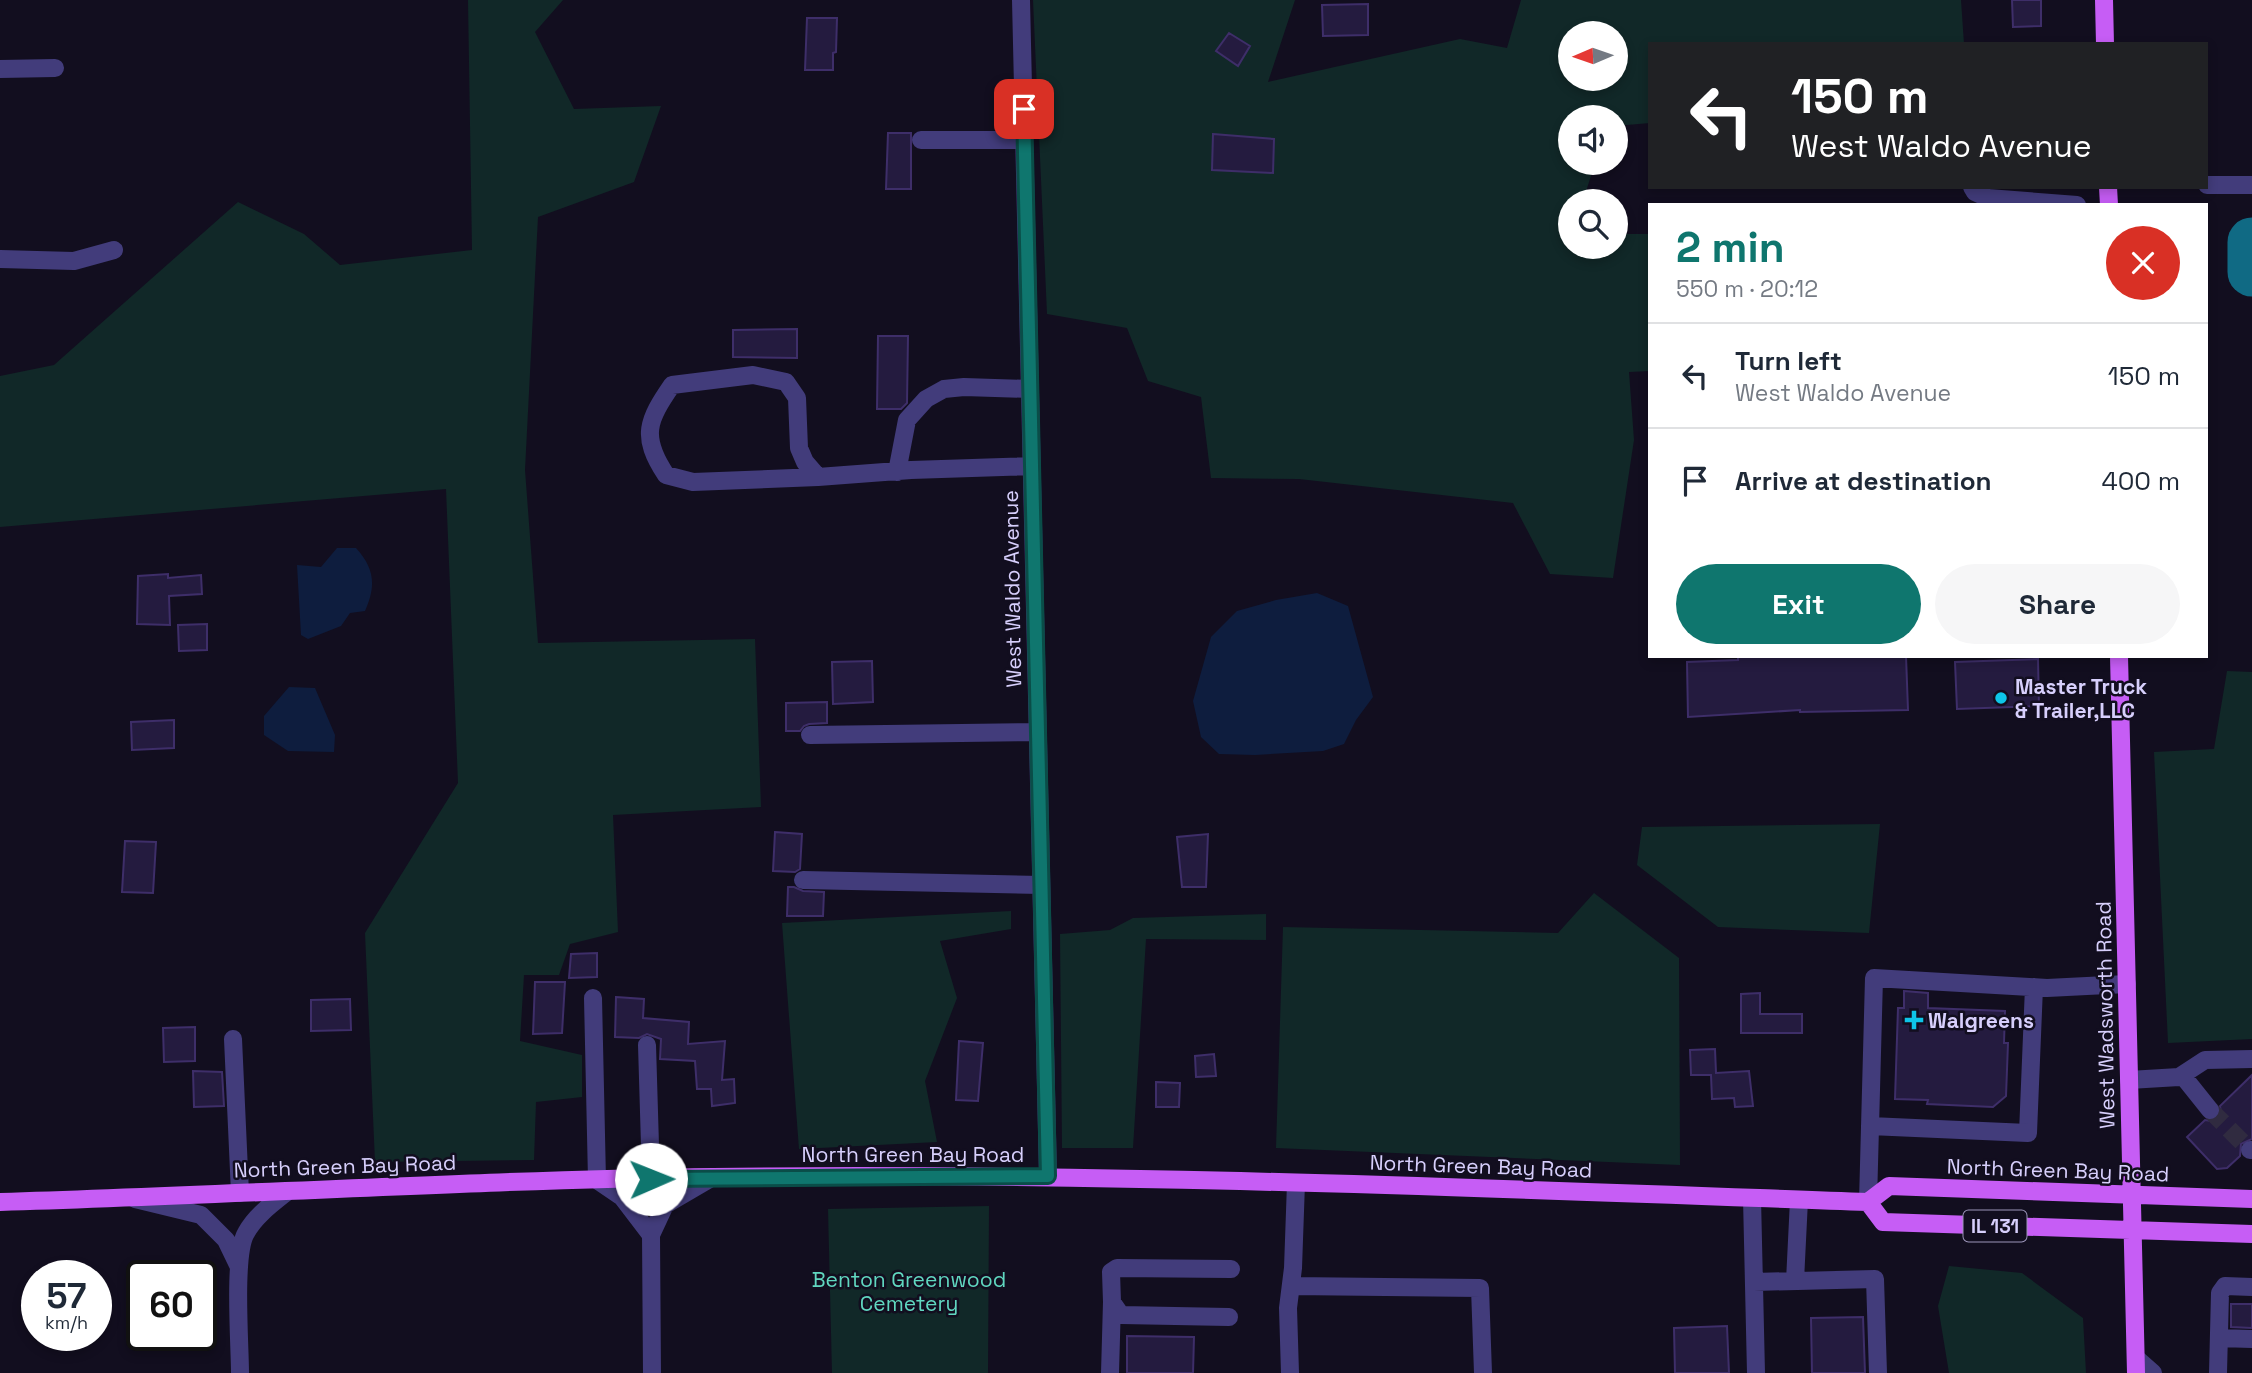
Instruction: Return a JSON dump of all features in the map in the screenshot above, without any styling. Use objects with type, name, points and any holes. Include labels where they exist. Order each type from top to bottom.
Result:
[{"type":"main road","points":[[2104,0],[2105,42]]},
{"type":"main road","name":"West Wadsworth Road","points":[[2119,658],[2136,1366]]},
{"type":"main road","name":"North Green Bay Road","points":[[0,1202],[713,1177],[1048,1176],[1868,1202],[1889,1186],[2252,1199]]},
{"type":"main road","name":"IL 131","points":[[1868,1202],[1883,1222],[2252,1234]]},
{"type":"street","name":"West Waldo Avenue","points":[[1021,0],[1048,1176]]},
{"type":"street","points":[[0,69],[55,68]]},
{"type":"street","points":[[921,140],[1024,140]]},
{"type":"street","points":[[2208,185],[2252,185]]},
{"type":"street","points":[[1973,189],[1988,198],[2052,203]]},
{"type":"street","points":[[0,259],[74,261],[114,250]]},
{"type":"street","points":[[818,477],[805,462],[799,448],[797,398],[786,382],[753,375],[672,385],[652,415],[650,435],[654,457],[666,475],[693,482],[818,477],[1032,466]]},
{"type":"street","points":[[897,472],[907,420],[926,399],[944,389],[964,387],[1030,389]]},
{"type":"street","points":[[810,736],[1038,732]]},
{"type":"street","points":[[803,880],[1041,885]]},
{"type":"street","points":[[1868,1202],[1874,978],[2034,988],[2127,984]]},
{"type":"street","points":[[1870,1126],[2028,1133],[2034,988]]},
{"type":"street","points":[[593,998],[597,1180],[622,1197],[651,1235]]},
{"type":"street","points":[[233,1039],[240,1193]]},
{"type":"street","points":[[648,1045],[651,1179]]},
{"type":"street","points":[[2129,1080],[2182,1075],[2205,1060],[2252,1059]]},
{"type":"street","points":[[2182,1075],[2210,1110]]},
{"type":"street","points":[[652,1373],[651,1235],[665,1205],[713,1177]]},
{"type":"street","points":[[1290,1373],[1288,1308],[1296,1183]]},
{"type":"street","points":[[240,1373],[239,1267],[243,1237],[288,1191]]},
{"type":"street","points":[[129,1198],[201,1216],[226,1240],[239,1267]]},
{"type":"street","points":[[1752,1198],[1756,1373]]},
{"type":"street","points":[[1794,1281],[1799,1200]]},
{"type":"street","points":[[1110,1373],[1111,1272],[1117,1268],[1231,1269]]},
{"type":"street","points":[[1754,1282],[1875,1279],[1878,1373]]},
{"type":"street","points":[[1291,1286],[1480,1289],[1483,1373]]},
{"type":"street","points":[[2218,1373],[2222,1289],[2225,1286],[2252,1287]]},
{"type":"street","points":[[1112,1302],[1121,1315],[1229,1317]]},
{"type":"street","points":[[2219,1338],[2252,1339]]},
{"type":"street","points":[[2136,1366],[2153,1373]]},
{"type":"green space","points":[[468,0],[563,0],[535,32],[574,109],[661,106],[634,182],[538,217],[525,470],[538,643],[755,639],[761,807],[613,815],[618,932],[570,944],[559,975],[524,975],[520,1041],[582,1055],[582,1097],[536,1102],[534,1160],[375,1162],[365,933],[458,783],[446,489],[0,527],[0,376],[54,365],[238,202],[304,234],[340,265],[472,250]]},
{"type":"green space","points":[[1033,0],[1295,0],[1268,82],[1460,39],[1507,48],[1521,0],[1961,0],[1964,42],[1648,42],[1648,123],[1628,125],[1628,105],[1558,105],[1558,175],[1591,175],[1587,189],[1558,189],[1558,259],[1628,259],[1628,234],[1648,234],[1648,371],[1629,372],[1634,440],[1613,578],[1550,574],[1513,503],[1299,479],[1211,478],[1201,397],[1148,381],[1127,328],[1047,314]]},
{"type":"green space","points":[[2227,671],[2252,672],[2252,1039],[2168,1043],[2154,752],[2214,749]]},
{"type":"green space","points":[[1880,824],[1869,933],[1718,927],[1637,865],[1642,827]]},
{"type":"green space","points":[[1594,893],[1679,958],[1680,1165],[1276,1148],[1283,927],[1558,933]]},
{"type":"green space","points":[[1011,911],[1011,929],[940,941],[957,998],[925,1081],[937,1142],[799,1149],[782,923]]},
{"type":"green space","points":[[1266,914],[1266,940],[1146,939],[1133,1148],[1062,1148],[1060,934],[1110,930],[1133,918]]},
{"type":"green space","name":"Benton Greenwood Cemetery","points":[[989,1206],[988,1373],[832,1373],[828,1209]]},
{"type":"green space","points":[[1949,1266],[2022,1273],[2083,1318],[2086,1373],[1949,1373],[1938,1306]]},
{"type":"water","points":[[337,548],[356,548],[367,563],[372,578],[369,602],[365,611],[350,613],[341,626],[308,639],[301,635],[297,565],[321,567]]},
{"type":"water","points":[[1317,593],[1348,606],[1373,697],[1356,720],[1344,744],[1323,751],[1219,754],[1201,737],[1193,701],[1211,637],[1237,611],[1276,600]]},
{"type":"water","points":[[289,687],[315,688],[335,735],[334,752],[288,751],[264,735],[264,716]]},
{"type":"building","points":[[2012,0],[2041,0],[2041,26],[2013,27]]},
{"type":"building","points":[[1368,4],[1368,35],[1323,36],[1322,5]]},
{"type":"building","points":[[807,18],[837,18],[833,70],[805,70]]},
{"type":"building","points":[[1229,33],[1250,46],[1238,66],[1216,51]]},
{"type":"building","points":[[888,133],[911,133],[911,189],[886,189]]},
{"type":"building","points":[[1213,134],[1274,139],[1273,173],[1212,170]]},
{"type":"building","points":[[797,329],[797,358],[733,357],[733,330]]},
{"type":"building","points":[[878,336],[908,336],[907,403],[901,409],[877,409]]},
{"type":"building","points":[[168,574],[168,578],[201,575],[202,594],[169,596],[170,625],[137,624],[138,576]]},
{"type":"building","points":[[207,624],[207,650],[179,651],[178,625]]},
{"type":"building","points":[[1906,658],[1908,710],[1800,710],[1688,717],[1687,662]]},
{"type":"building","points":[[2038,659],[2039,706],[1957,709],[1955,662]]},
{"type":"building","points":[[872,661],[873,702],[833,704],[832,662]]},
{"type":"building","points":[[827,702],[827,723],[809,724],[800,731],[786,731],[786,703]]},
{"type":"building","points":[[174,720],[174,748],[132,750],[131,722]]},
{"type":"building","points":[[775,832],[802,834],[800,869],[795,872],[773,871]]},
{"type":"building","points":[[1208,834],[1206,887],[1182,887],[1177,837]]},
{"type":"building","points":[[125,841],[156,842],[153,893],[122,892]]},
{"type":"building","points":[[788,887],[824,892],[823,916],[787,916]]},
{"type":"building","points":[[597,953],[597,977],[569,978],[571,954]]},
{"type":"building","points":[[535,982],[565,982],[562,1033],[533,1034]]},
{"type":"building","name":"Walgreens","points":[[1904,991],[1928,993],[1928,1008],[2005,1011],[2004,1043],[2008,1043],[2006,1096],[1993,1107],[1927,1104],[1928,1100],[1895,1099],[1898,1008],[1904,1008]]},
{"type":"building","points":[[1760,993],[1760,1014],[1802,1014],[1802,1033],[1741,1033],[1741,994]]},
{"type":"building","points":[[616,997],[644,999],[643,1018],[689,1022],[688,1044],[725,1041],[722,1080],[734,1079],[735,1103],[712,1106],[711,1089],[697,1089],[695,1061],[660,1059],[661,1039],[647,1034],[639,1038],[615,1037]]},
{"type":"building","points":[[350,999],[351,1030],[311,1031],[311,1000]]},
{"type":"building","points":[[195,1027],[195,1061],[164,1062],[163,1028]]},
{"type":"building","points":[[959,1041],[983,1043],[978,1101],[956,1100]]},
{"type":"building","points":[[1715,1049],[1716,1073],[1749,1071],[1753,1106],[1735,1107],[1734,1098],[1712,1099],[1711,1075],[1691,1075],[1690,1050]]},
{"type":"building","points":[[1214,1054],[1216,1076],[1196,1077],[1195,1056]]},
{"type":"building","points":[[193,1071],[222,1072],[224,1106],[194,1107]]},
{"type":"building","points":[[2252,1075],[2252,1139],[2241,1144],[2240,1156],[2227,1168],[2217,1169],[2187,1137],[2205,1120],[2218,1118],[2221,1113],[2220,1106]]},
{"type":"building","points":[[1156,1082],[1180,1083],[1179,1107],[1156,1107]]},
{"type":"building","points":[[2231,1304],[2252,1304],[2252,1328],[2231,1327]]},
{"type":"building","points":[[1863,1317],[1865,1373],[1812,1373],[1811,1318]]},
{"type":"building","points":[[1727,1326],[1729,1373],[1675,1373],[1674,1328]]},
{"type":"building","points":[[1127,1336],[1194,1337],[1193,1373],[1127,1373]]},
{"type":"taxiway","points":[[2252,242],[2252,272]]},
{"type":"tunnel","points":[[2210,1110],[2250,1150]]},
{"type":"place","name":"Master Truck & Trailer,LLC","points":[[2001,698]]},
{"type":"place","name":"Walgreens","points":[[1914,1020]]},
{"type":"route","points":[[651,1179],[1048,1176],[1024,109]]}]
